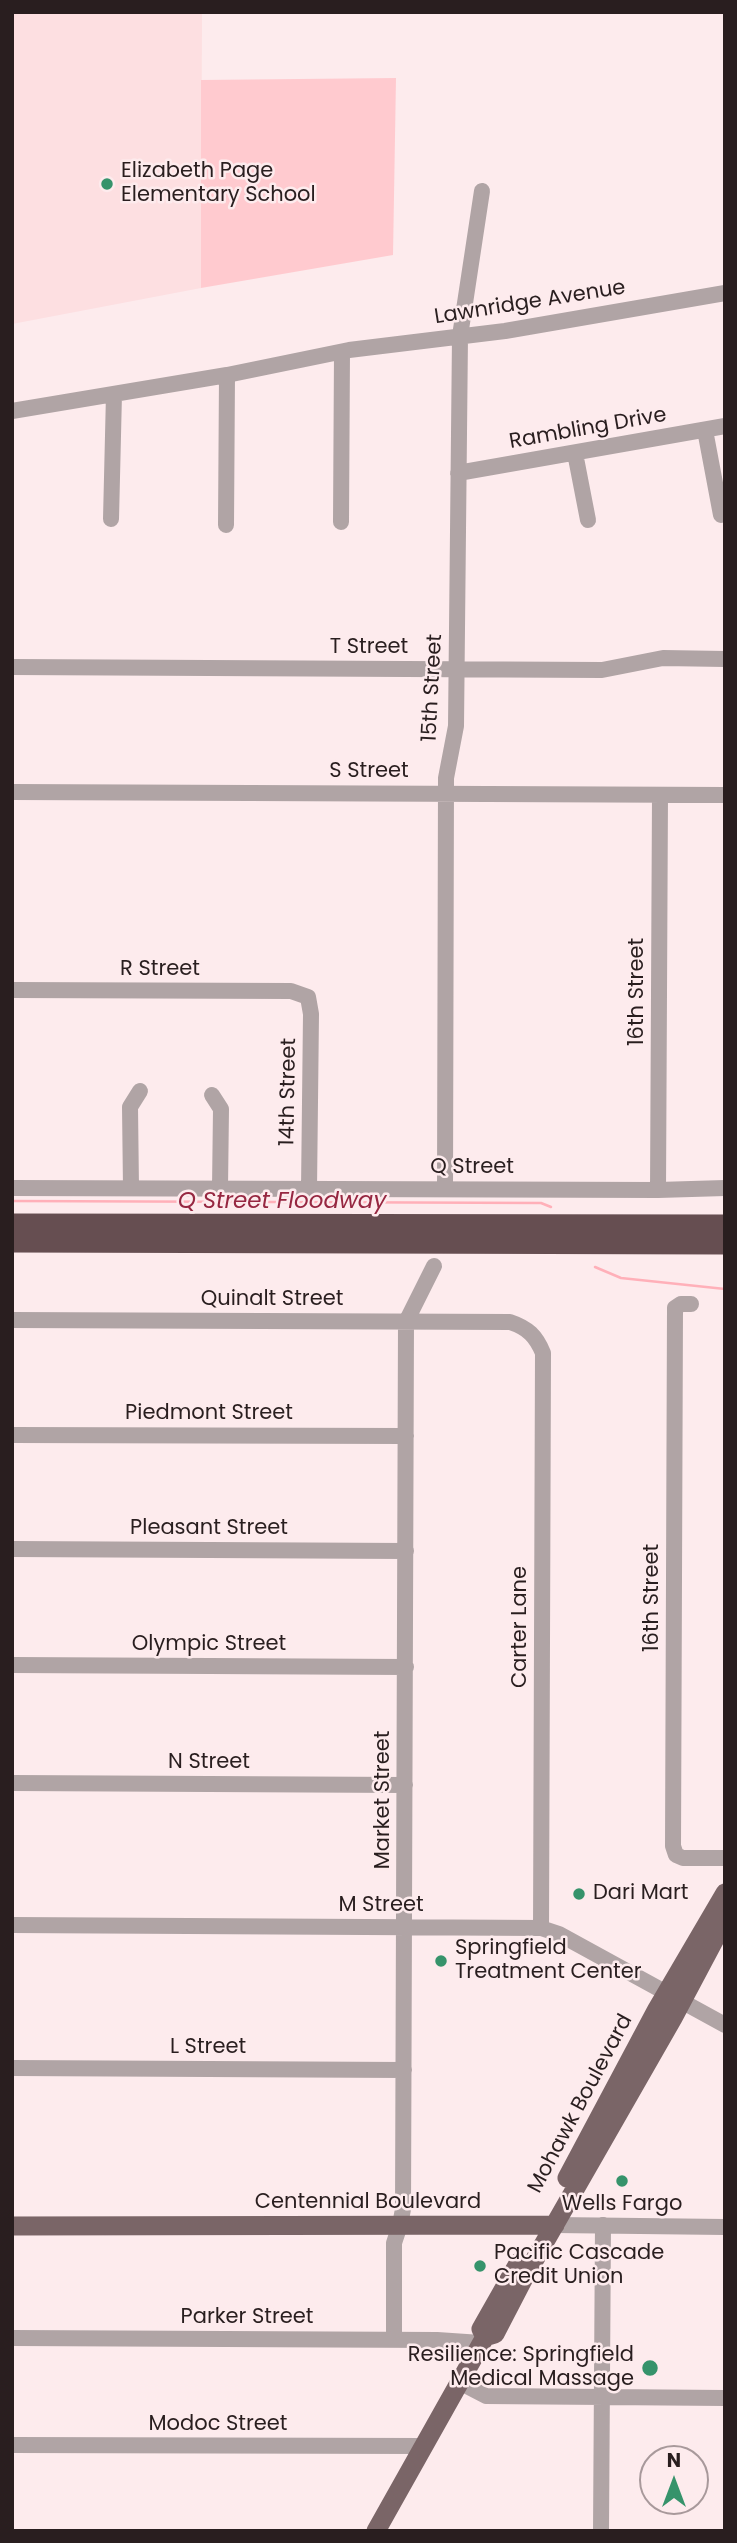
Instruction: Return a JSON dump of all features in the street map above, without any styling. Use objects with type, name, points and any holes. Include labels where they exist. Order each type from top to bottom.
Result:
[{"type":"highway","points":[[663,1224],[690,1215],[725,1213]]},
{"type":"highway","points":[[12,1224],[725,1224]]},
{"type":"highway","points":[[12,1242],[725,1244]]},
{"type":"highway","points":[[647,1243],[683,1255],[725,1258]]},
{"type":"main road","name":"Mohawk Boulevard","points":[[376,2531],[483,2340],[495,2334],[548,2225],[674,1999],[725,1893]]},
{"type":"main road","name":"Mohawk Boulevard","points":[[674,1999],[725,1920]]},
{"type":"main road","name":"Centennial Boulevard","points":[[12,2225],[548,2225]]},
{"type":"street","name":"15th Street","points":[[445,1189],[446,778],[456,726],[460,336],[482,191]]},
{"type":"street","name":"Lawnridge Avenue","points":[[12,411],[227,375],[342,352],[505,331],[725,293]]},
{"type":"street","points":[[341,522],[342,352]]},
{"type":"street","points":[[226,525],[227,375]]},
{"type":"street","points":[[111,519],[114,394]]},
{"type":"street","name":"Rambling Drive","points":[[458,473],[725,426]]},
{"type":"street","points":[[705,430],[721,515]]},
{"type":"street","points":[[575,453],[588,520]]},
{"type":"street","name":"T Street","points":[[12,667],[602,670],[663,658],[725,659]]},
{"type":"street","name":"S Street","points":[[12,792],[725,795]]},
{"type":"street","name":"16th Street","points":[[658,1190],[660,795]]},
{"type":"street","name":"R Street","points":[[12,990],[291,991],[308,997]]},
{"type":"street","name":"14th Street","points":[[308,997],[311,1014],[309,1189]]},
{"type":"street","points":[[131,1188],[130,1107],[140,1091]]},
{"type":"street","points":[[212,1095],[221,1109],[219,1188]]},
{"type":"street","name":"Q Street","points":[[12,1188],[725,1188]]},
{"type":"street","name":"Market Street","points":[[394,2340],[394,2242],[403,2208],[406,1322],[434,1266]]},
{"type":"street","name":"16th Street","points":[[691,1304],[681,1304],[675,1308],[673,1846],[676,1855],[683,1858],[725,1858]]},
{"type":"street","name":"Quinalt Street","points":[[12,1320],[510,1322],[529,1331]]},
{"type":"street","name":"Carter Lane","points":[[529,1331],[538,1339],[543,1353],[541,1928]]},
{"type":"street","name":"Piedmont Street","points":[[12,1435],[406,1436]]},
{"type":"street","name":"Pleasant Street","points":[[12,1549],[406,1551]]},
{"type":"street","name":"Olympic Street","points":[[12,1665],[406,1667]]},
{"type":"street","name":"N Street","points":[[12,1783],[405,1785]]},
{"type":"street","name":"M Street","points":[[12,1925],[541,1928],[559,1934],[725,2025]]},
{"type":"street","name":"L Street","points":[[12,2068],[404,2070]]},
{"type":"street","name":"Centennial Boulevard","points":[[548,2225],[725,2227]]},
{"type":"street","points":[[601,2531],[603,2225]]},
{"type":"street","name":"Parker Street","points":[[12,2338],[483,2340]]},
{"type":"street","points":[[459,2382],[486,2396],[725,2398]]},
{"type":"street","name":"Modoc Street","points":[[12,2445],[423,2446]]},
{"type":"shaded area","name":"Elizabeth Page Elementary School","points":[[12,12],[202,12],[201,288],[12,324]]},
{"type":"shaded area","points":[[396,78],[393,255],[201,288],[201,80]]},
{"type":"waterway","name":"Q Street Floodway","points":[[12,1201],[541,1203],[551,1207]]},
{"type":"waterway","name":"Q Street Floodway","points":[[595,1267],[621,1278],[725,1289]]},
{"type":"place","name":"Elizabeth Page Elementary School","points":[[107,184]]},
{"type":"place","name":"Dari Mart","points":[[579,1894]]},
{"type":"place","name":"Springfield Treatment Center","points":[[441,1961]]},
{"type":"place","name":"Wells Fargo","points":[[622,2181]]},
{"type":"place","name":"Pacific Cascade Credit Union","points":[[480,2266]]},
{"type":"place","name":"Resilience: Springfield Medical Massage","points":[[650,2368]]}]
